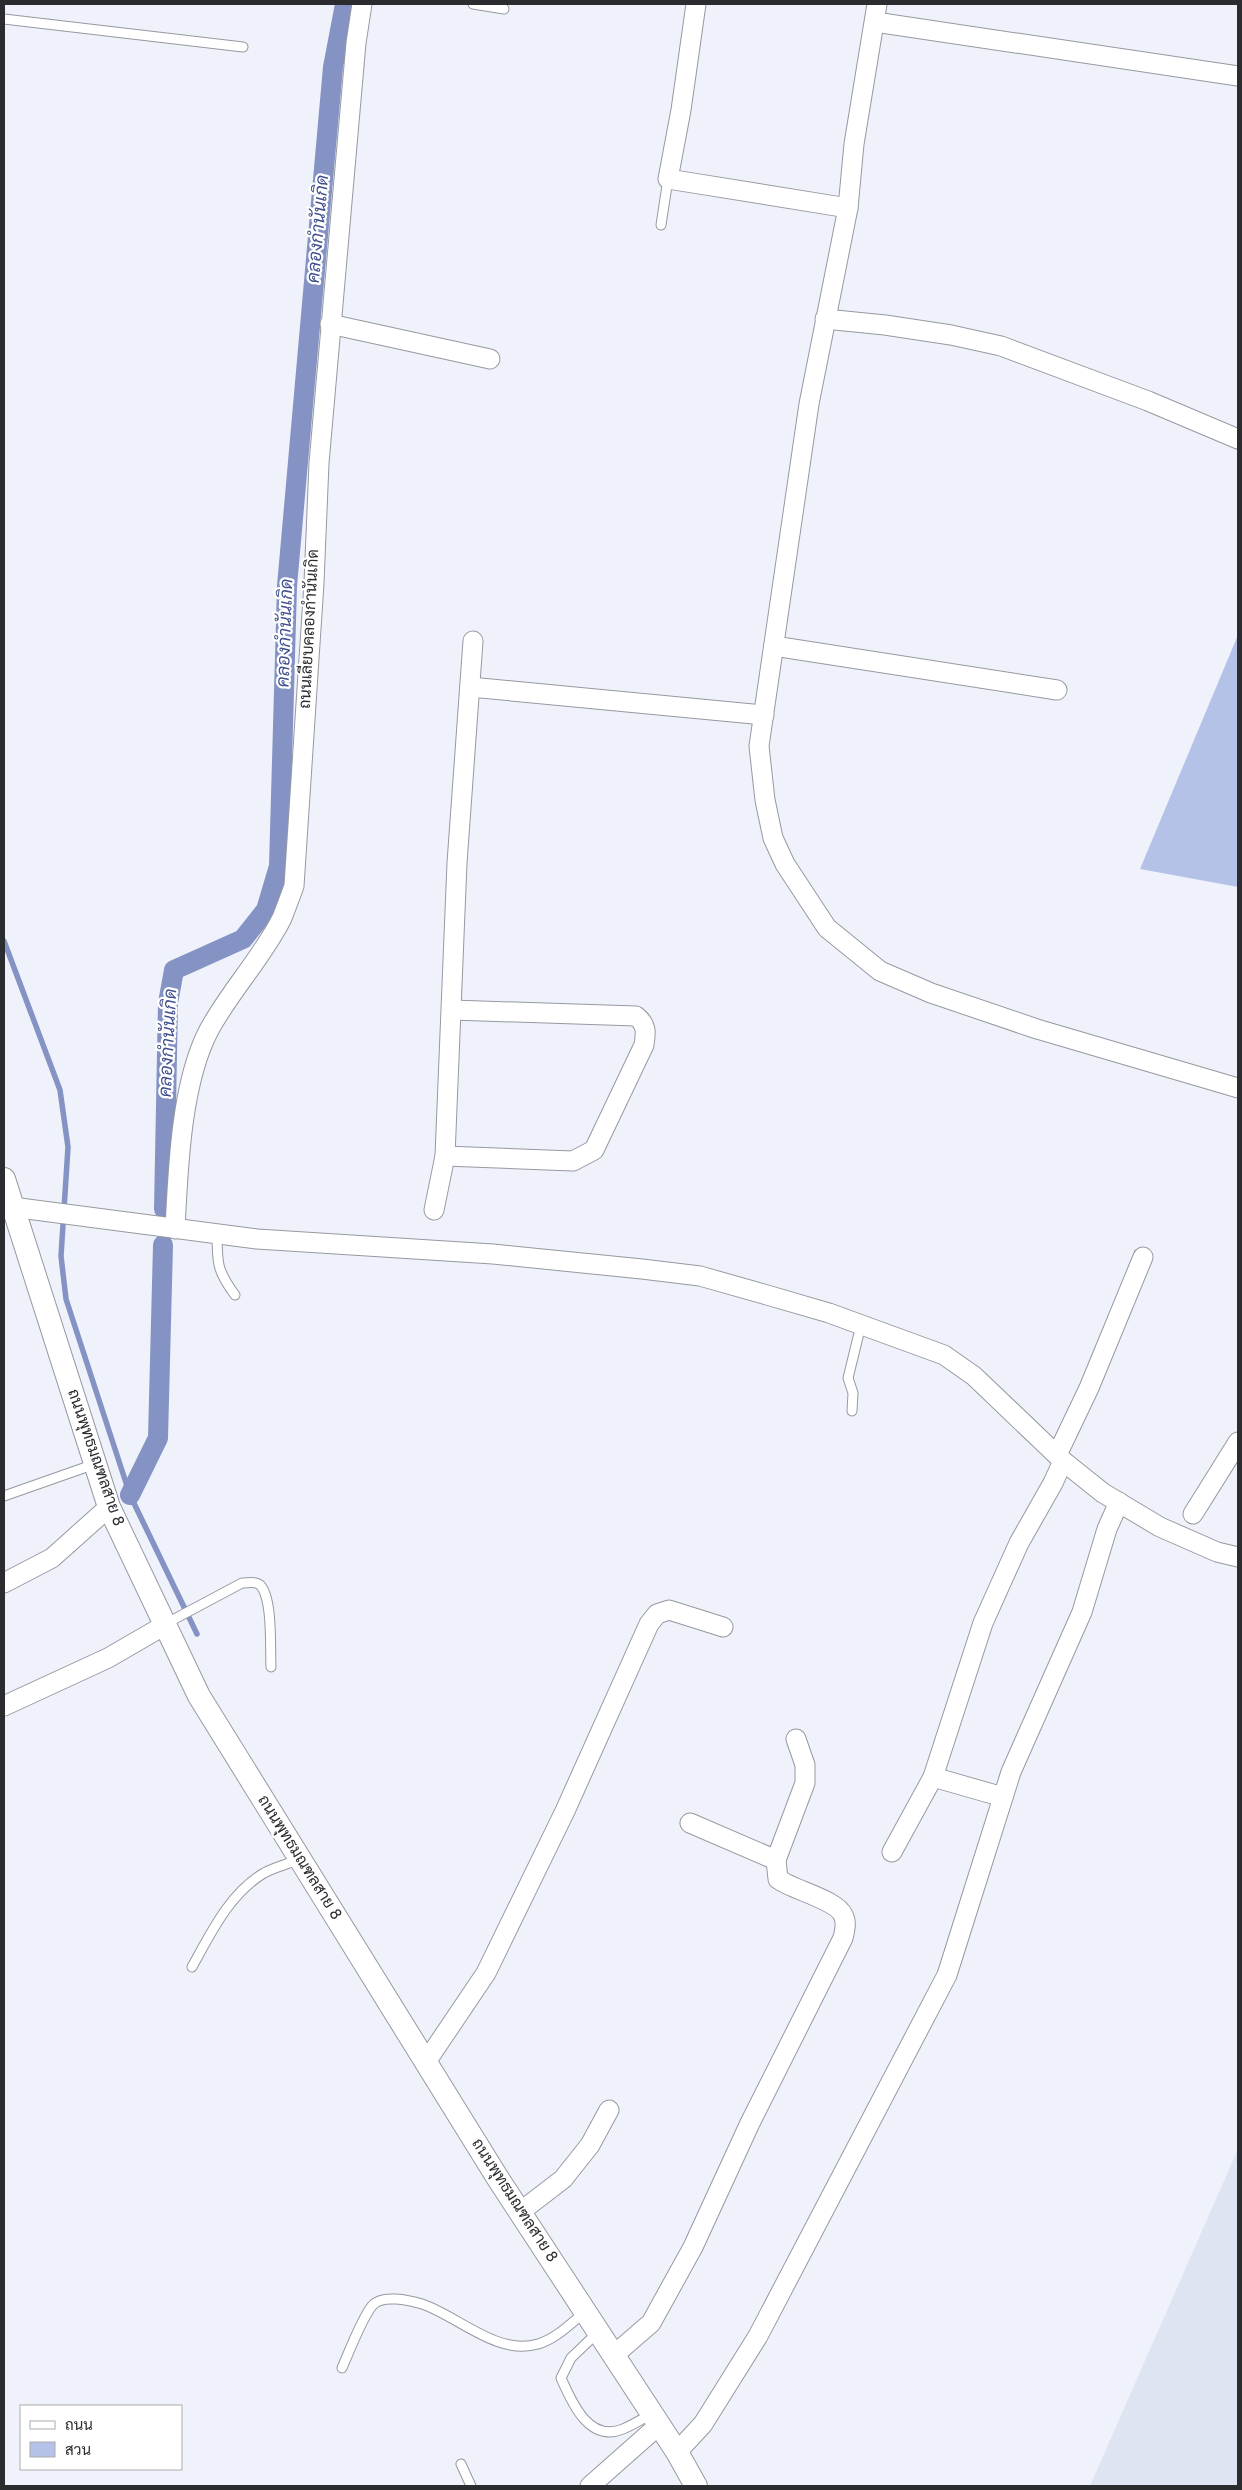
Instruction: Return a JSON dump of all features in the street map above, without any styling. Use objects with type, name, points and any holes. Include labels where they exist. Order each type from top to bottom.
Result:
[{"type":"street","name":"ถนนเลียบคลองกำนันเกิด","points":[[175,1228],[180,1146],[194,1069],[208,1032],[281,919],[294,886],[314,583],[319,463],[356,43],[362,4]]},
{"type":"street","points":[[696,4],[681,110],[668,179],[848,208]]},
{"type":"street","points":[[1238,76],[876,13],[854,144],[848,208],[809,404],[759,746],[765,800],[773,838],[785,864],[827,928],[880,971],[931,993],[1037,1029],[1238,1088]]},
{"type":"street","points":[[825,319],[895,326],[951,335],[1001,346],[1148,401],[1238,439]]},
{"type":"street","points":[[330,324],[490,359]]},
{"type":"street","points":[[434,1210],[445,1156],[458,863],[473,641]]},
{"type":"street","points":[[774,646],[1057,690]]},
{"type":"street","points":[[470,687],[764,715]]},
{"type":"street","points":[[445,1156],[573,1161],[587,1156],[594,1150],[644,1045],[646,1030],[643,1022],[636,1016],[452,1010]]},
{"type":"street","name":"ถนนพุทธมณฑลสาย 8","points":[[4,1179],[110,1507],[199,1696],[520,2212],[677,2452],[696,2486]]},
{"type":"street","points":[[12,1207],[217,1234],[494,1254],[700,1276],[829,1314],[944,1355],[974,1376],[1060,1458],[1103,1493],[1160,1527],[1217,1552],[1238,1557]]},
{"type":"street","points":[[892,1852],[933,1777],[983,1623],[1019,1543],[1053,1483],[1060,1458],[1143,1257]]},
{"type":"street","points":[[1193,1514],[1238,1442]]},
{"type":"street","points":[[677,2452],[703,2424],[758,2336],[947,1975],[1011,1772],[1082,1612],[1107,1529],[1119,1502]]},
{"type":"street","points":[[4,1583],[52,1558],[110,1507]]},
{"type":"street","points":[[426,2062],[486,1973],[565,1811],[648,1624],[657,1614],[669,1610],[723,1627]]},
{"type":"street","points":[[4,1706],[108,1658],[165,1625]]},
{"type":"street","points":[[614,2355],[651,2323],[684,2264],[750,2123],[843,1938],[846,1924],[843,1913],[831,1904],[788,1886],[778,1879],[776,1860],[805,1783],[805,1765],[796,1739]]},
{"type":"street","points":[[933,1777],[1003,1797]]},
{"type":"street","points":[[690,1822],[776,1860]]},
{"type":"street","points":[[520,2212],[564,2179],[590,2145],[609,2110]]},
{"type":"street","points":[[590,2486],[655,2419]]},
{"type":"lane","points":[[473,4],[504,9]]},
{"type":"lane","points":[[4,19],[243,47]]},
{"type":"lane","points":[[661,225],[668,179]]},
{"type":"lane","points":[[217,1234],[219,1273],[235,1295]]},
{"type":"lane","points":[[852,1411],[853,1394],[848,1378],[861,1325]]},
{"type":"lane","points":[[4,1496],[95,1464]]},
{"type":"lane","points":[[165,1625],[242,1583],[255,1582],[261,1586],[268,1602],[271,1667]]},
{"type":"lane","points":[[192,1967],[221,1914],[242,1893],[264,1874],[300,1859]]},
{"type":"lane","points":[[342,2368],[372,2306],[384,2299],[422,2304],[472,2331],[510,2345],[538,2344],[554,2336],[585,2312]]},
{"type":"lane","points":[[598,2332],[571,2358],[560,2378],[572,2405],[590,2426],[606,2431],[622,2429],[655,2419]]},
{"type":"lane","points":[[460,2464],[471,2486]]},
{"type":"shaded area","points":[[1238,2149],[1238,2486],[1090,2486]]},
{"type":"green space","points":[[1238,635],[1238,887],[1140,869]]},
{"type":"waterway","name":"คลองกำนันเกิด","points":[[164,1209],[168,1003],[174,970],[243,939],[266,910],[279,866],[287,586],[333,67],[345,4]]},
{"type":"waterway","points":[[4,941],[60,1090],[68,1147],[61,1256],[66,1299],[130,1495],[197,1634]]},
{"type":"waterway","name":"คลองกำนันเกิด","points":[[130,1495],[158,1438],[163,1245]]}]
